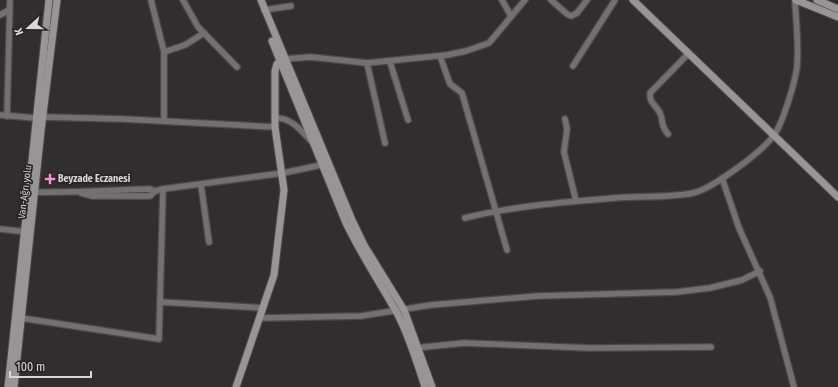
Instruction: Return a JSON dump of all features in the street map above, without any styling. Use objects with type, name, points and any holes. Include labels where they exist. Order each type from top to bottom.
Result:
[{"type":"street","points":[[7,116],[10,0]]},
{"type":"street","points":[[8,387],[27,232],[27,191],[39,117],[49,0]]},
{"type":"street","name":"Van-Ağrı yolu","points":[[14,387],[21,318],[27,232],[36,192],[39,117],[57,0]]},
{"type":"street","points":[[151,0],[164,52],[164,121]]},
{"type":"street","points":[[182,0],[204,33],[237,67]]},
{"type":"street","points":[[255,0],[282,60]]},
{"type":"street","points":[[260,0],[282,60],[358,248],[396,311],[416,348],[432,387]]},
{"type":"street","points":[[502,0],[511,16]]},
{"type":"street","points":[[282,60],[311,57],[367,63],[390,62],[440,56],[466,51],[489,43],[496,37],[511,16],[526,0]]},
{"type":"street","points":[[551,0],[571,16],[577,13],[587,0]]},
{"type":"street","points":[[573,66],[615,0]]},
{"type":"street","points":[[465,218],[496,210],[576,201],[694,193],[722,178],[749,158],[774,136],[779,126],[794,83],[797,66],[796,0],[838,17]]},
{"type":"street","points":[[817,0],[838,9]]},
{"type":"street","points":[[636,1],[688,54],[838,197]]},
{"type":"street","points":[[264,10],[291,6]]},
{"type":"street","points":[[0,15],[10,10]]},
{"type":"street","points":[[164,52],[185,45],[204,33]]},
{"type":"street","points":[[668,134],[661,125],[660,112],[651,101],[650,94],[688,54]]},
{"type":"street","points":[[440,56],[450,84],[461,90],[507,250]]},
{"type":"street","points":[[236,387],[274,275],[277,259],[282,215],[283,173],[275,127],[275,71],[282,60]]},
{"type":"street","points":[[390,62],[408,120]]},
{"type":"street","points":[[367,63],[385,143]]},
{"type":"street","points":[[275,82],[290,80]]},
{"type":"street","points":[[290,80],[313,143],[325,164],[364,245],[404,310],[416,348],[425,387]]},
{"type":"street","points":[[0,115],[275,127]]},
{"type":"street","points":[[275,118],[283,117],[290,121],[313,143]]},
{"type":"street","points":[[565,119],[567,129],[564,152],[576,201]]},
{"type":"street","points":[[27,191],[81,193],[92,190],[150,189],[155,192],[163,189],[283,173],[325,164]]},
{"type":"street","points":[[722,178],[739,228],[760,271],[770,297],[794,387]]},
{"type":"street","points":[[201,184],[209,242]]},
{"type":"street","points":[[21,318],[159,339],[163,189]]},
{"type":"street","points":[[0,229],[27,232]]},
{"type":"street","points":[[260,318],[361,316],[431,305],[538,296],[597,296],[683,291],[710,288],[742,280],[760,271]]},
{"type":"street","points":[[160,302],[263,308]]},
{"type":"street","points":[[416,348],[464,343],[583,348],[711,347]]},
{"type":"place","name":"Beyzade Eczanesi","points":[[50,179]]}]
